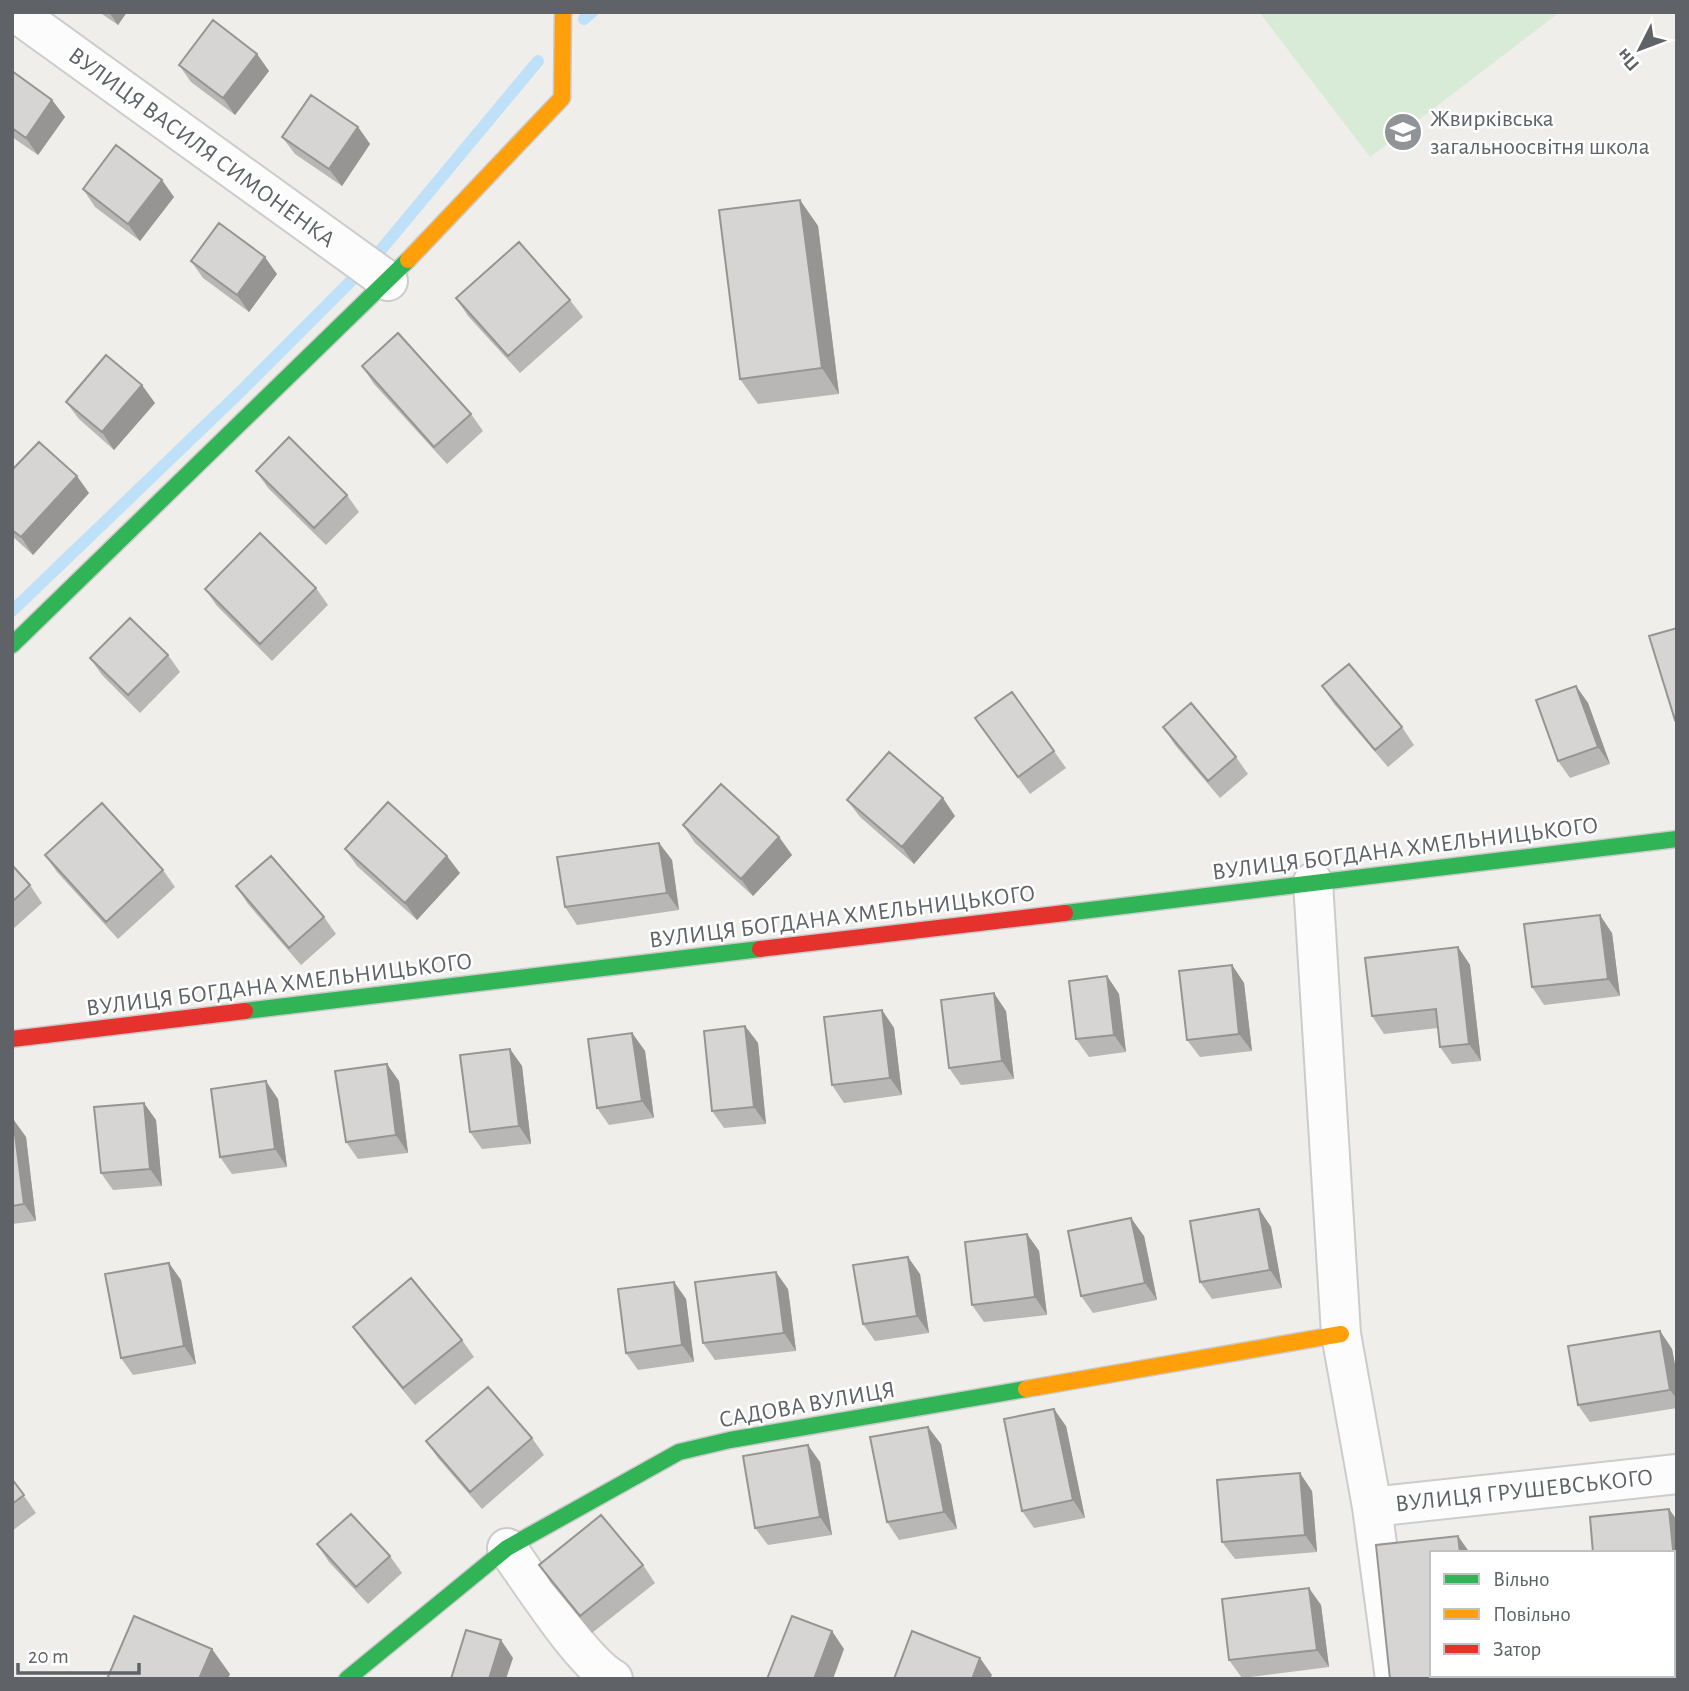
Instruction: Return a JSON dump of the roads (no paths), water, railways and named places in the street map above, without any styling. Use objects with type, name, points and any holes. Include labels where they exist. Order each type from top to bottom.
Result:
[{"type":"street","name":"ВУЛИЦЯ ВАСИЛЯ СИМОНЕНКА","points":[[15,12],[388,281]]},
{"type":"street","points":[[12,645],[388,281],[562,98],[563,12]]},
{"type":"street","name":"ВУЛИЦЯ БОГДАНА ХМЕЛЬНИЦЬКОГО","points":[[12,1039],[1677,839]]},
{"type":"street","points":[[1313,882],[1340,1334],[1372,1507],[1395,1679]]},
{"type":"street","name":"САДОВА ВУЛИЦЯ","points":[[347,1679],[508,1548],[679,1452],[744,1437],[1340,1334]]},
{"type":"street","name":"ВУЛИЦЯ ГРУШЕВСЬКОГО","points":[[1372,1507],[1677,1474]]},
{"type":"street","points":[[508,1548],[573,1639],[605,1674],[613,1679]]},
{"type":"waterway","points":[[584,19],[592,12]]},
{"type":"waterway","points":[[375,257],[538,61]]},
{"type":"waterway","points":[[12,611],[238,394],[354,278]]},
{"type":"place","name":"Жвирківська загальноосвітня школа","points":[[1403,132]]}]
